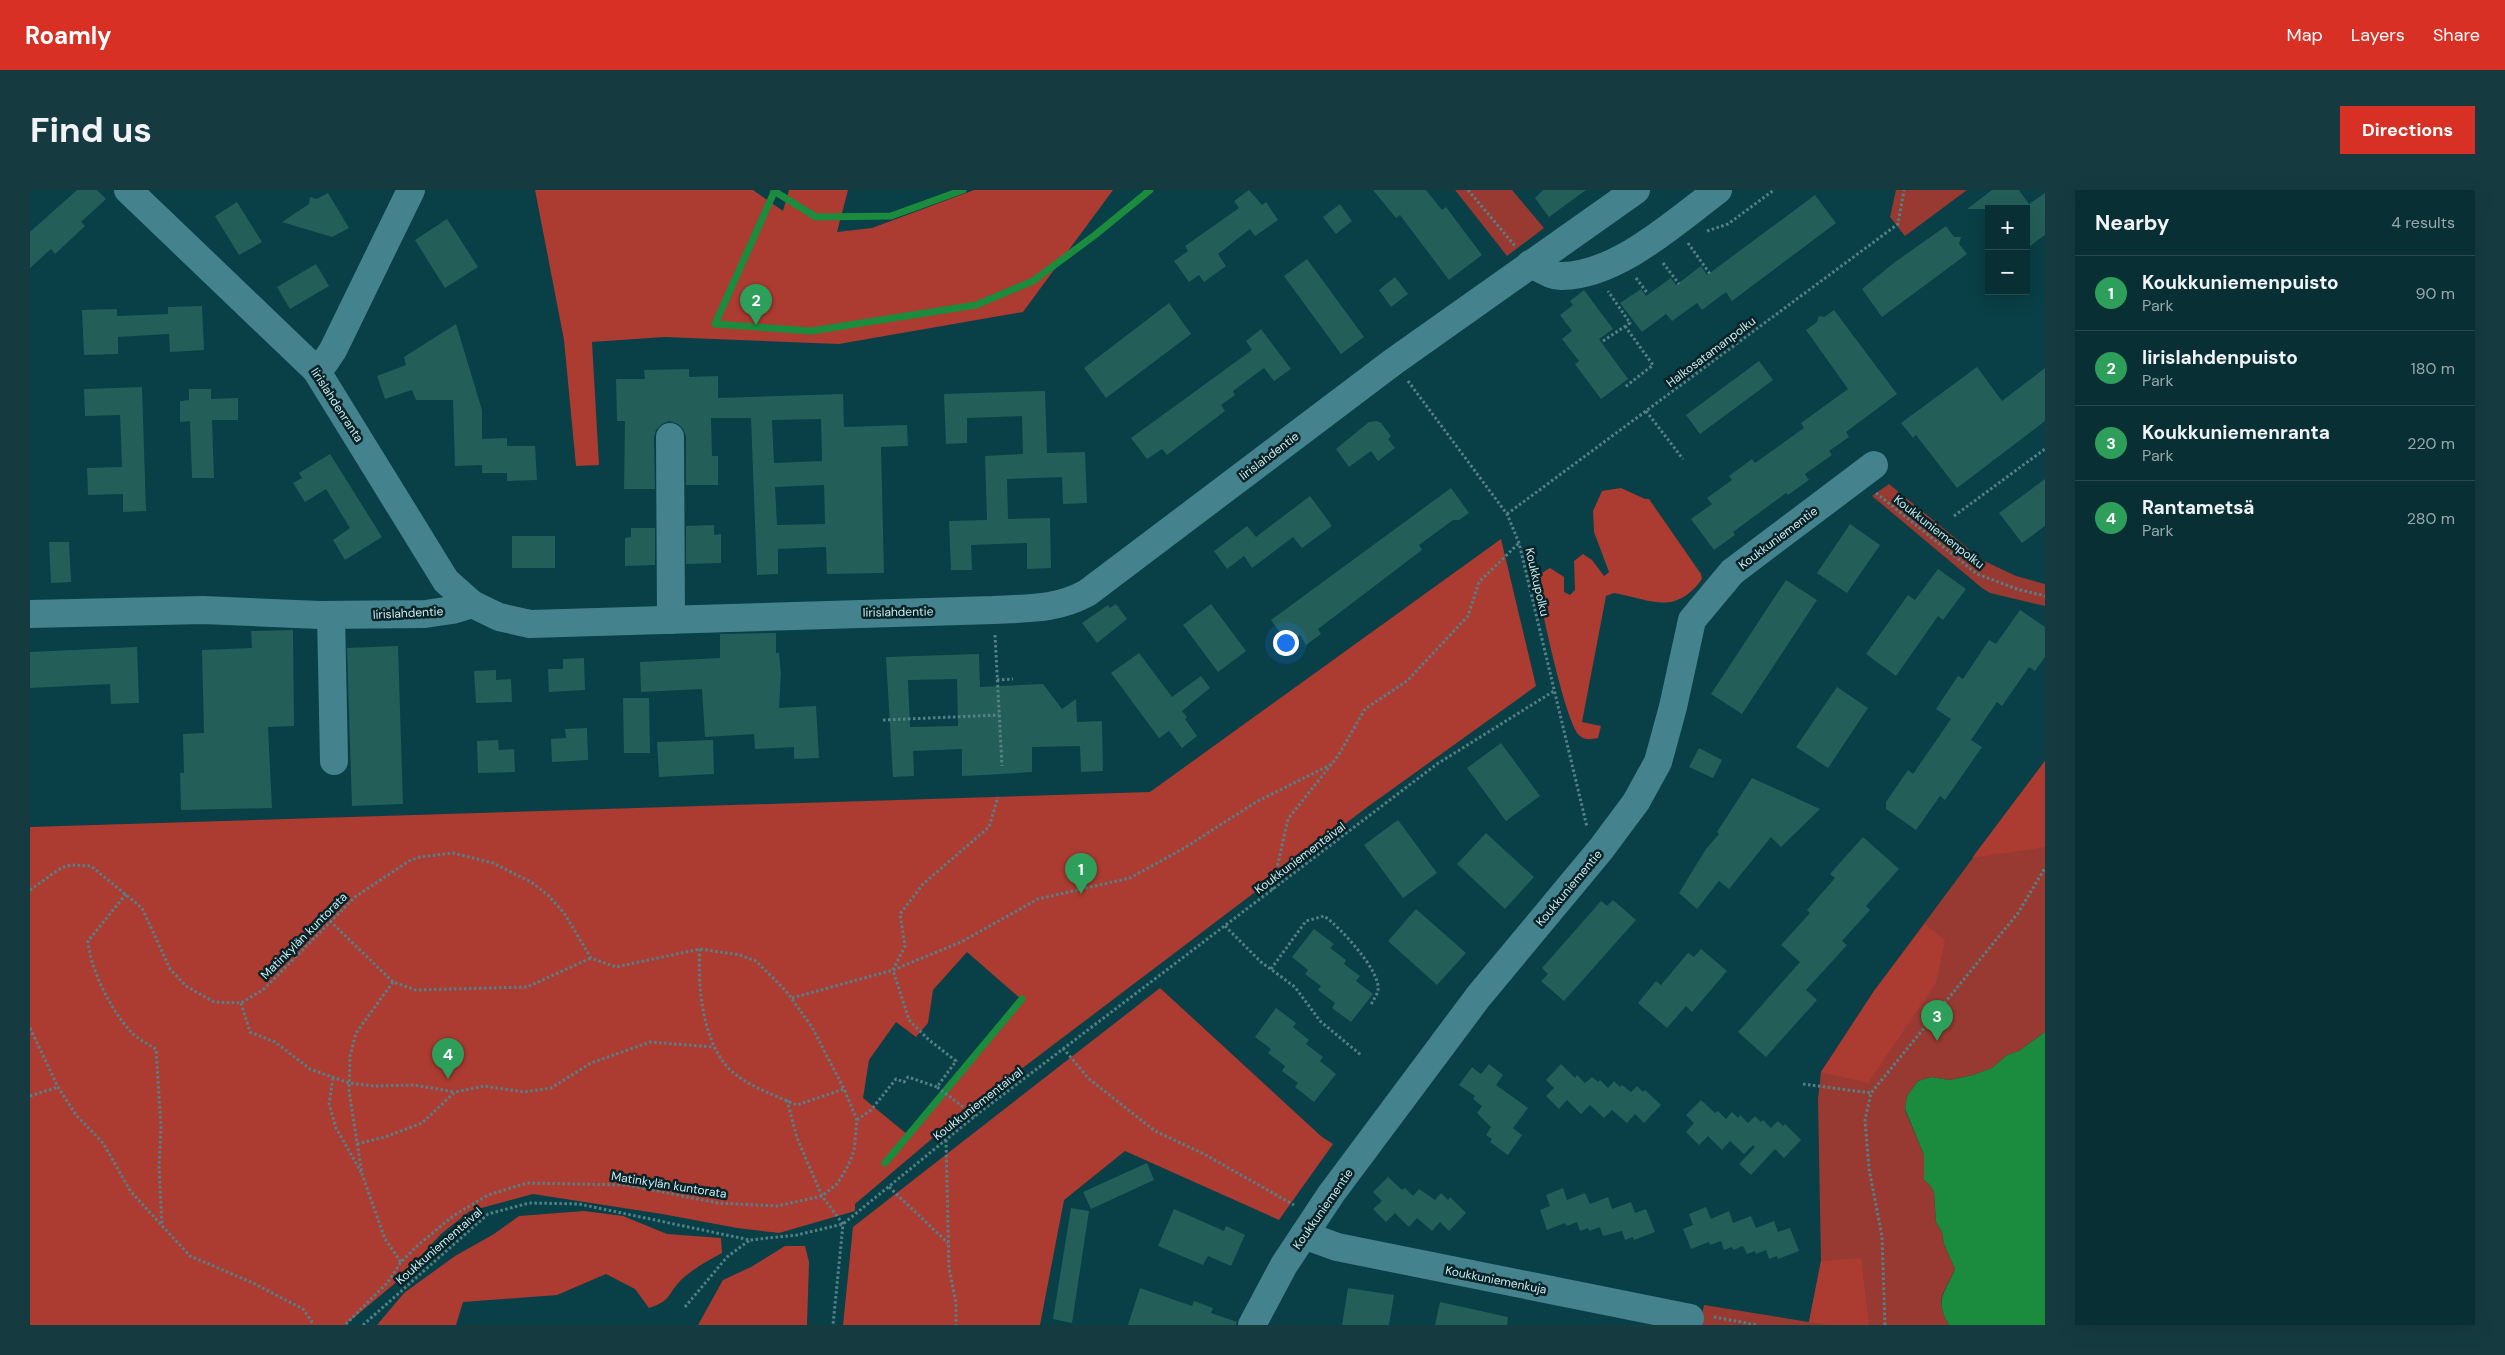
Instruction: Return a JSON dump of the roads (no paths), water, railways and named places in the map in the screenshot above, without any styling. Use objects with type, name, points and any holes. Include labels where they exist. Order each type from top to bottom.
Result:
[{"type":"street","name":"Iirislahdenranta","points":[[128,190],[316,370],[446,581],[472,604]]},
{"type":"street","points":[[316,370],[325,362],[333,350],[411,190]]},
{"type":"street","name":"Iirislahdentie","points":[[30,614],[204,610],[330,615],[425,614],[452,610],[472,604],[498,617],[530,624],[1051,607],[1069,602],[1087,593],[1393,362],[1636,190]]},
{"type":"street","points":[[1530,264],[1560,277],[1601,269],[1648,242],[1718,190]]},
{"type":"street","points":[[670,436],[671,620]]},
{"type":"street","name":"Koukkuniementie","points":[[1252,1325],[1284,1265],[1331,1194],[1478,997],[1602,849],[1636,802],[1658,762],[1673,707],[1692,620],[1732,572],[1866,472]]},
{"type":"street","points":[[330,615],[334,761]]},
{"type":"street","name":"Koukkuniemenkuja","points":[[1304,1235],[1337,1248],[1690,1318]]},
{"type":"waterway","points":[[775,190],[715,324],[811,331],[976,305],[1033,281],[1095,235],[1150,190]]},
{"type":"waterway","points":[[774,191],[816,217],[891,216],[963,190]]},
{"type":"waterway","points":[[885,1163],[1022,999]]},
{"type":"place","name":"Iirislahdenpuisto","points":[[756,325]]},
{"type":"place","name":"Koukkuniemenpuisto","points":[[1081,894]]},
{"type":"place","name":"Koukkuniemenranta","points":[[1937,1041]]},
{"type":"place","name":"Rantametsä","points":[[448,1079]]}]
